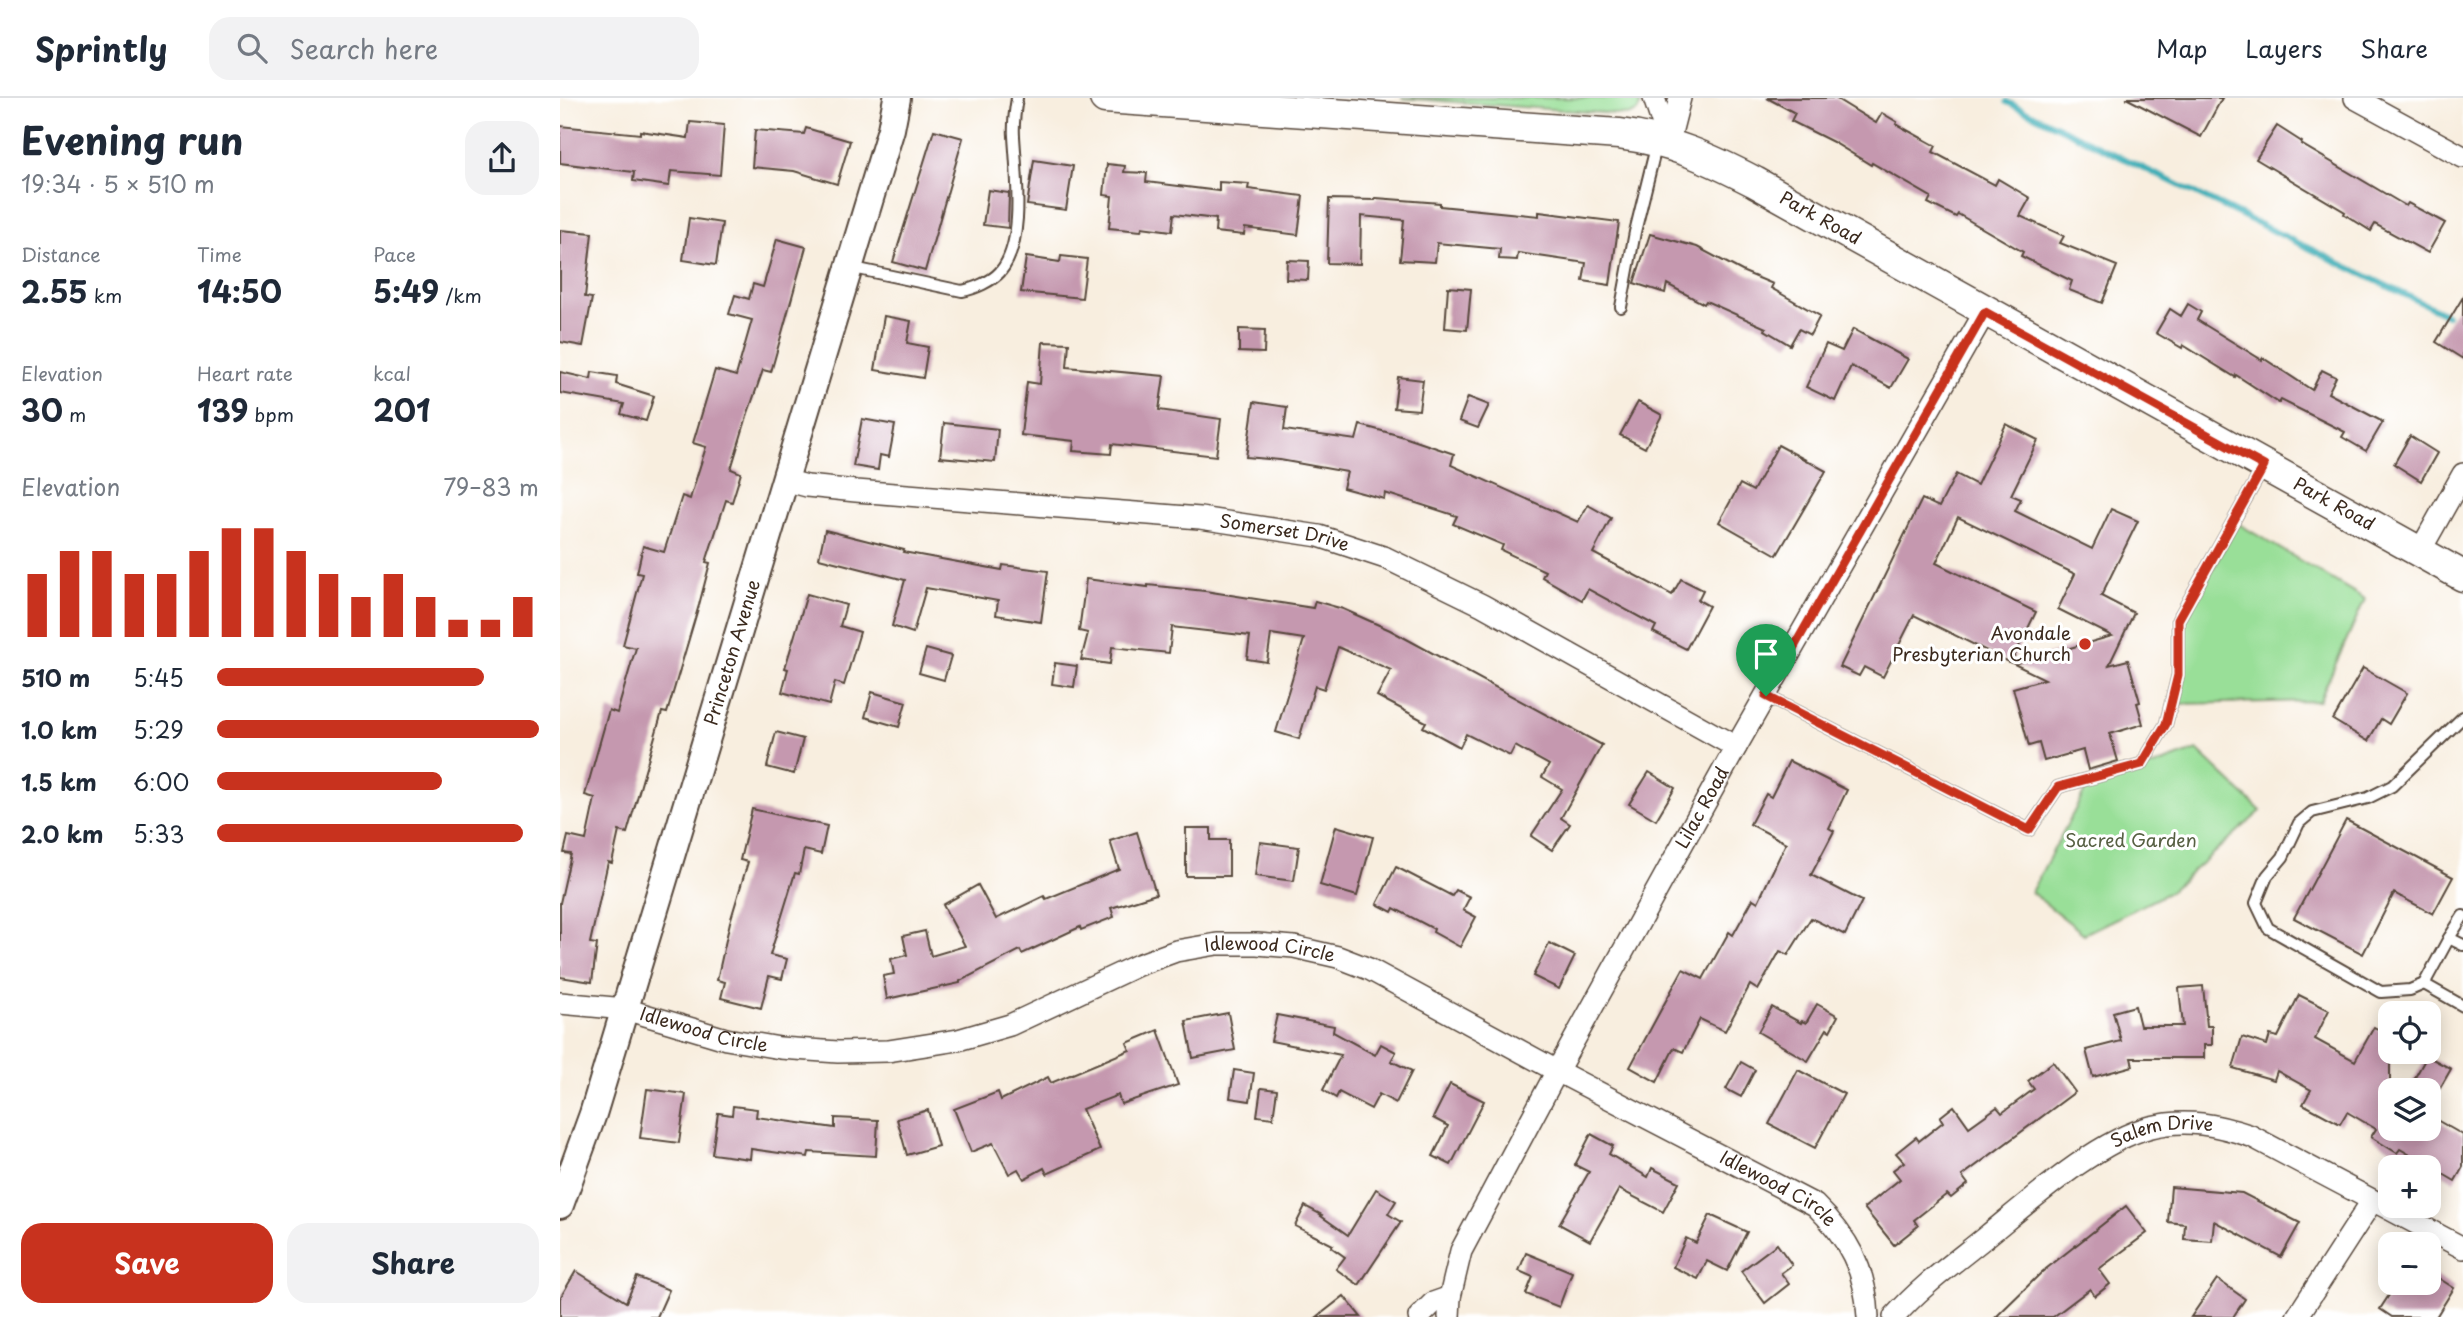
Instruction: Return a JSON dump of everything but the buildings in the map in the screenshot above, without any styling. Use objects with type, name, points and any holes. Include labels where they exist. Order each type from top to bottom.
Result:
[{"type":"main road","name":"Park Road","points":[[1105,98],[1619,134],[1663,142],[1724,165],[2463,576]]},
{"type":"street","name":"Princeton Avenue","points":[[560,1205],[593,1114],[625,1009],[891,129],[897,98]]},
{"type":"street","points":[[1654,98],[1663,142]]},
{"type":"street","points":[[1663,142],[1680,98]]},
{"type":"street","points":[[2355,98],[2463,157]]},
{"type":"street","name":"Lilac Road","points":[[1449,1307],[1461,1251],[1557,1071],[1736,747],[1985,312]]},
{"type":"street","points":[[2420,551],[2463,474]]},
{"type":"street","name":"Somerset Drive","points":[[784,480],[807,486],[856,491],[1200,518],[1331,539],[1386,558],[1482,605],[1736,747]]},
{"type":"street","name":"Idlewood Circle","points":[[560,1003],[625,1009],[726,1039],[767,1046],[838,1052],[888,1051],[958,1040],[1010,1025],[1138,965],[1176,951],[1217,944],[1257,944],[1294,947],[1338,957],[1369,969],[1557,1071],[1815,1205],[1836,1226],[1852,1251],[1862,1275],[1868,1317]]},
{"type":"street","name":"Salem Drive","points":[[1894,1317],[1912,1296],[2033,1199],[2104,1148],[2122,1137],[2150,1127],[2194,1123],[2223,1127],[2251,1136],[2463,1248]]},
{"type":"street","points":[[2297,1317],[2372,1201]]},
{"type":"street","points":[[1419,1317],[1433,1303],[1449,1307]]},
{"type":"lane","points":[[849,267],[962,291],[973,289],[999,273],[1013,249],[1018,189],[1013,132],[1017,98]]},
{"type":"lane","points":[[1621,307],[1635,232],[1663,142]]},
{"type":"lane","points":[[1766,696],[2029,830],[2058,787],[2142,764],[2166,724],[2178,675],[2178,620],[2264,466]]},
{"type":"lane","points":[[2463,718],[2392,786],[2368,799],[2312,812],[2299,823],[2283,857],[2267,876],[2256,903],[2268,928],[2381,992],[2410,990],[2424,985],[2463,916]]},
{"type":"lane","points":[[2449,937],[2463,945]]},
{"type":"lane","points":[[2424,985],[2463,1006]]},
{"type":"green space","points":[[1401,98],[1638,98],[1640,106],[1637,112],[1630,115]]},
{"type":"green space","points":[[2237,523],[2365,599],[2319,701],[2177,704],[2184,622]]},
{"type":"green space","name":"Sacred Garden","points":[[2197,750],[2261,811],[2168,893],[2084,934],[2031,892],[2085,791]]},
{"type":"waterway","points":[[2007,102],[2447,315]]},
{"type":"place","name":"Avondale Presbyterian Church","points":[[2085,644]]},
{"type":"route","points":[[1985,312],[2264,466],[2178,620],[2178,675],[2166,724],[2142,764],[2058,787],[2029,830],[1766,696],[1985,312]]}]
